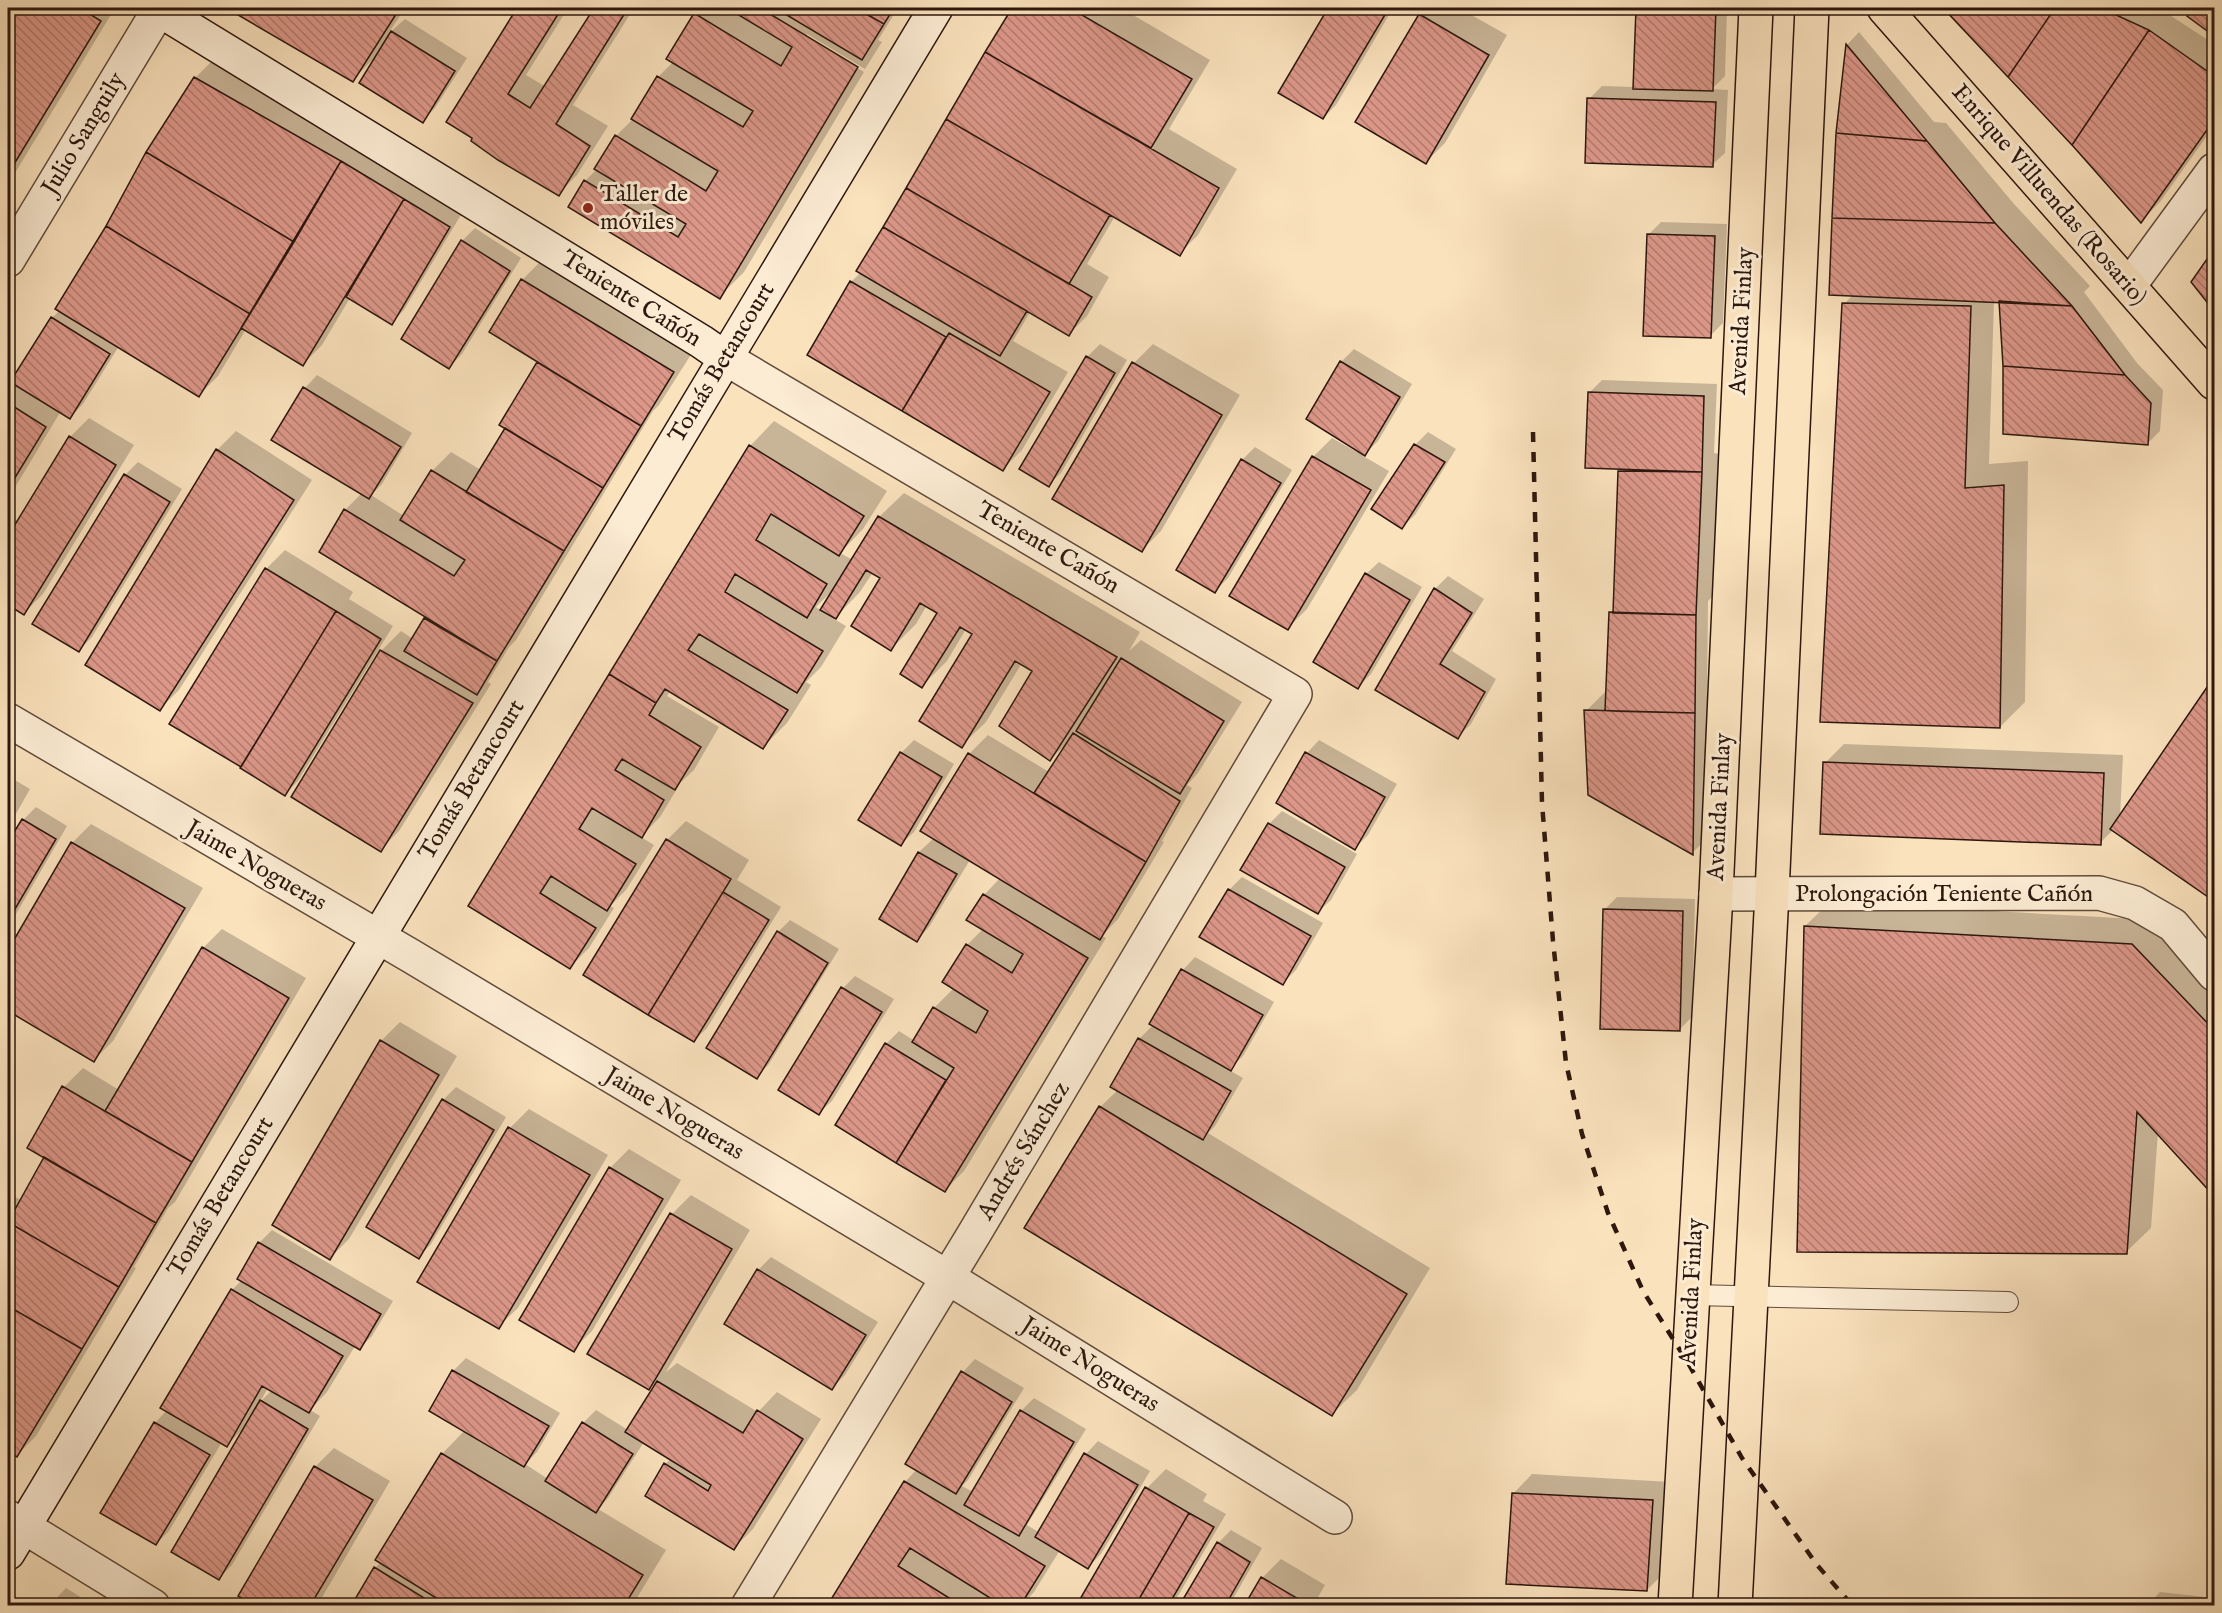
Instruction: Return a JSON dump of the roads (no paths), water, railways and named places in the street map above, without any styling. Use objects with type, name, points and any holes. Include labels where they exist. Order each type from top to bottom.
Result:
[{"type":"main road","name":"Avenida Finlay","points":[[1675,1605],[1716,894],[1756,8]]},
{"type":"main road","points":[[1735,1605],[1772,893],[1812,8]]},
{"type":"main road","name":"Enrique Villuendas (Rosario)","points":[[1884,8],[2214,383]]},
{"type":"street","name":"Teniente Cañón","points":[[158,8],[725,358],[1296,694]]},
{"type":"street","name":"Julio Sanguily","points":[[8,260],[158,8]]},
{"type":"street","name":"Tomás Betancourt","points":[[13,1532],[377,937],[936,8]]},
{"type":"street","points":[[2129,286],[2214,170]]},
{"type":"street","name":"Andrés Sánchez","points":[[748,1605],[974,1234],[1296,694]]},
{"type":"street","name":"Jaime Nogueras","points":[[8,720],[947,1277],[1335,1517]]},
{"type":"street","name":"Prolongación Teniente Cañón","points":[[1716,894],[2099,893],[2135,903],[2173,925],[2214,974]]},
{"type":"street","points":[[13,1532],[153,1605]]},
{"type":"lane","points":[[1692,1295],[2008,1302]]},
{"type":"railway","points":[[1533,432],[1542,803],[1566,1063],[1582,1134],[1608,1213],[1643,1291],[1688,1363],[1742,1458],[1817,1565],[1853,1606]]},
{"type":"place","name":"Taller de móviles","points":[[588,208]]}]
